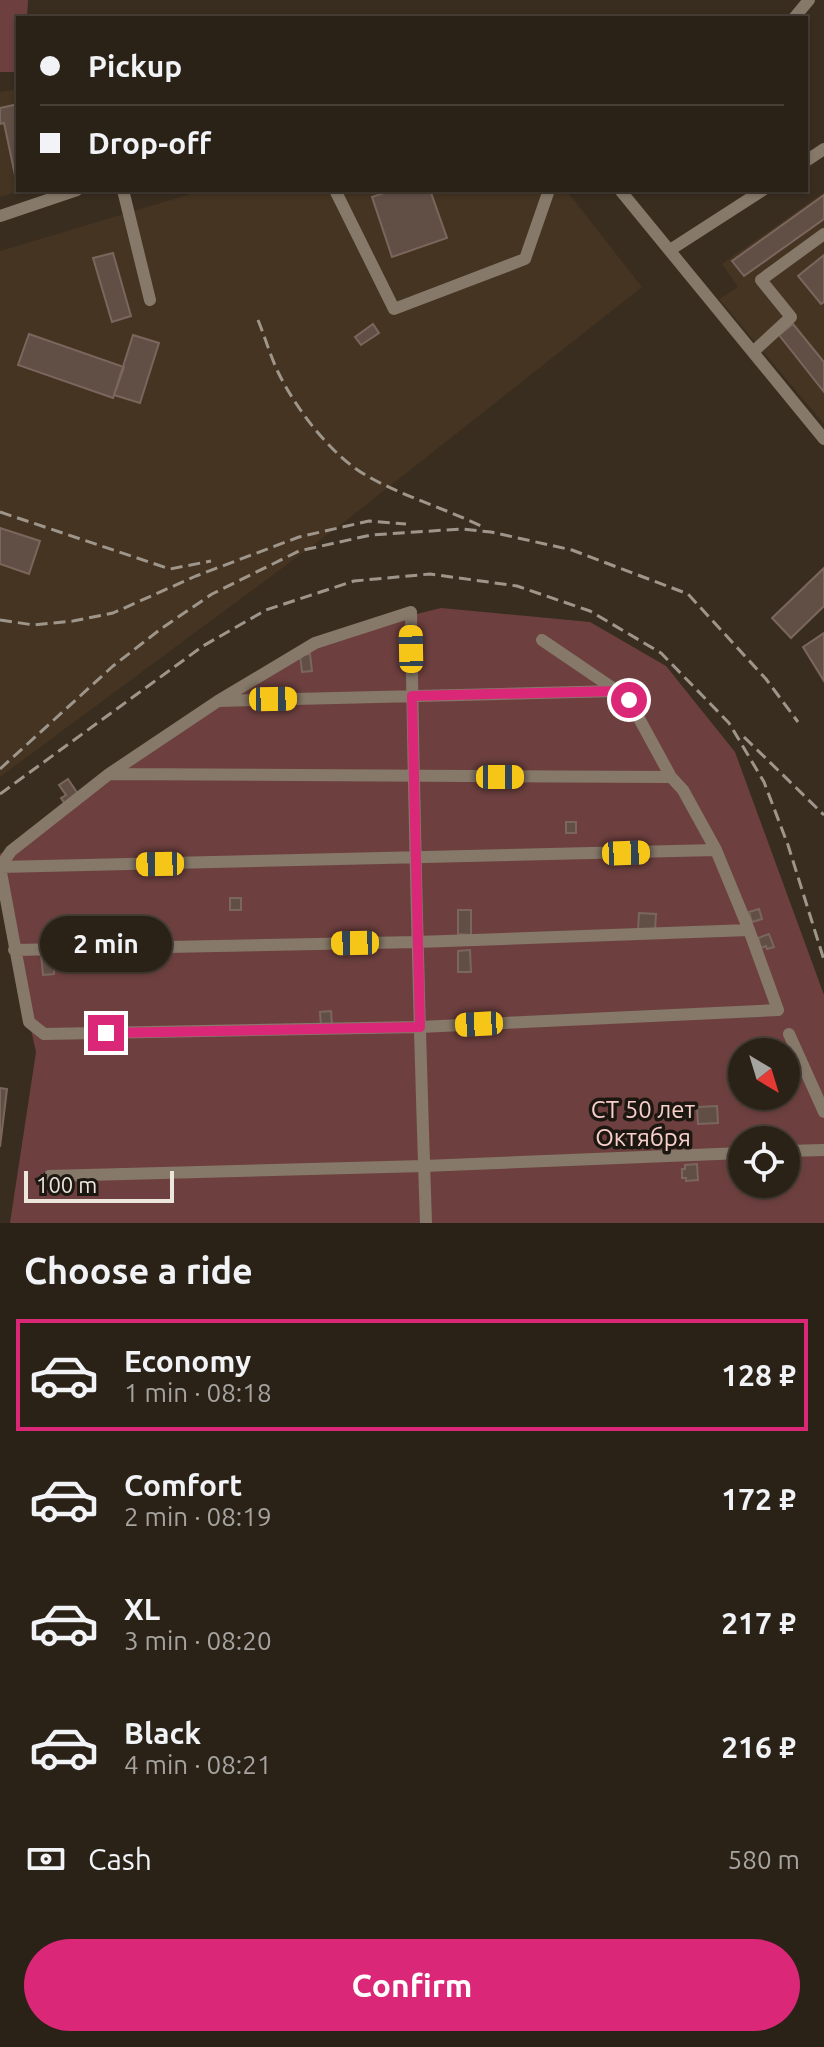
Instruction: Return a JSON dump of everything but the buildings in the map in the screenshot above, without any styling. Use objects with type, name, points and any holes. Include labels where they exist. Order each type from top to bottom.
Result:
[{"type":"street","points":[[796,16],[809,0]]},
{"type":"street","points":[[3,215],[71,192]]},
{"type":"street","points":[[123,192],[150,300]]},
{"type":"street","points":[[336,192],[394,309],[525,259],[548,192]]},
{"type":"street","points":[[622,192],[824,439]]},
{"type":"street","points":[[670,250],[760,192]]},
{"type":"street","points":[[753,352],[791,317],[761,280],[824,234]]},
{"type":"street","points":[[426,1223],[420,1027],[417,942],[411,612],[315,643],[218,701],[109,774],[11,851],[0,867],[29,1022],[44,1034],[420,1027],[778,1010],[716,850],[629,700],[542,640]]},
{"type":"street","points":[[218,701],[617,691]]},
{"type":"street","points":[[109,774],[671,777]]},
{"type":"street","points":[[0,867],[716,850]]},
{"type":"street","points":[[14,950],[417,942],[749,930]]},
{"type":"street","points":[[789,1034],[824,1112]]},
{"type":"street","points":[[800,1151],[824,1150]]},
{"type":"street","points":[[49,1176],[728,1154]]},
{"type":"shaded area","points":[[16,89],[16,192],[0,197],[0,92]]},
{"type":"shaded area","points":[[197,192],[568,192],[642,287],[343,523],[0,777],[0,251]]},
{"type":"shaded area","points":[[824,192],[824,424],[719,299],[738,287],[722,264]]},
{"type":"green space","points":[[0,0],[28,0],[27,16],[16,16],[16,72],[0,72]]},
{"type":"green space","name":"СТ 50 лет Октября","points":[[441,608],[590,622],[666,666],[735,752],[824,995],[824,1223],[10,1223],[36,1052],[0,891],[0,854],[212,700],[316,639]]},
{"type":"railway","points":[[258,320],[278,372],[295,401],[329,445],[369,477],[481,526]]},
{"type":"railway","points":[[0,512],[170,569],[211,561]]},
{"type":"railway","points":[[0,620],[34,625],[113,613],[196,576],[299,537],[369,521],[406,524]]},
{"type":"railway","points":[[0,769],[113,666],[212,594],[299,551],[371,535],[461,529],[491,532],[572,550],[688,594],[766,679],[798,722]]},
{"type":"railway","points":[[0,794],[203,646],[266,610],[354,581],[430,574],[517,586],[590,611],[661,653],[729,723],[764,782],[788,845],[824,960]]},
{"type":"railway","points":[[744,737],[824,815]]},
{"type":"route","points":[[106,1033],[420,1027],[412,696],[617,691],[629,700]]}]
